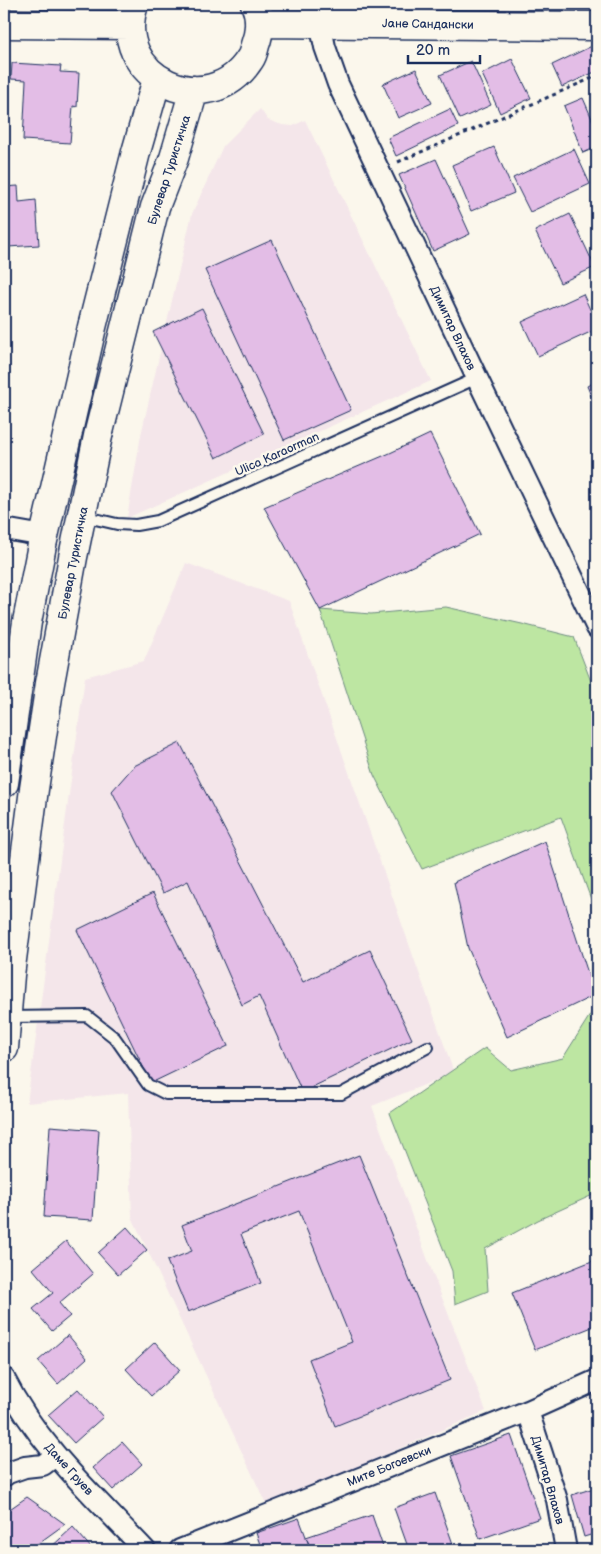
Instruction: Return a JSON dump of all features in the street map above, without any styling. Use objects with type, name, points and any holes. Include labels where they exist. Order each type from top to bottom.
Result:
[{"type":"main road","name":"Јане Сандански","points":[[257,13],[320,23],[597,26]]},
{"type":"main road","points":[[4,24],[132,14],[131,42],[142,65],[161,82],[186,90],[194,90],[211,89],[234,78],[251,58],[259,34],[257,13]]},
{"type":"main road","points":[[4,783],[28,622],[44,536],[92,327],[136,152],[157,79]]},
{"type":"main road","name":"Булевар Туристичка","points":[[4,1048],[10,976],[37,770],[50,683],[82,516],[98,436],[155,206],[174,158],[194,90]]},
{"type":"street","name":"Димитар Влахов","points":[[320,23],[325,46],[338,84],[597,628]]},
{"type":"street","points":[[4,529],[44,536]]},
{"type":"street","name":"Даме Груев","points":[[4,1378],[13,1397],[28,1420],[55,1456],[145,1550]]},
{"type":"street","name":"Мите Богоевски","points":[[180,1550],[528,1411],[597,1380]]},
{"type":"street","name":"Димитар Влахов","points":[[528,1411],[557,1500],[566,1550]]},
{"type":"street","points":[[4,1476],[24,1467],[43,1465],[55,1456]]},
{"type":"lane","name":"Ulica Karaorman","points":[[82,516],[117,524],[158,521],[477,378]]},
{"type":"lane","points":[[6,1018],[87,1016],[115,1038],[148,1086],[166,1094],[341,1094],[428,1047]]},
{"type":"path","points":[[403,159],[597,76]]},
{"type":"shaded area","points":[[260,109],[268,120],[282,125],[293,126],[305,120],[431,381],[127,518],[141,435],[192,214],[223,146]]},
{"type":"shaded area","points":[[186,563],[289,601],[453,1070],[439,1079],[372,1106],[434,1277],[486,1411],[267,1506],[132,1217],[128,1093],[27,1103],[85,677],[144,661]]},
{"type":"green space","points":[[446,607],[574,637],[597,697],[597,916],[561,817],[422,869],[374,775],[320,610],[371,614]]},
{"type":"green space","points":[[597,1004],[597,1193],[538,1220],[485,1249],[488,1291],[455,1304],[452,1271],[390,1113],[485,1048],[511,1070],[563,1058]]},
{"type":"building","points":[[592,46],[597,58],[597,71],[562,87],[552,65]]},
{"type":"building","points":[[512,59],[531,98],[500,113],[482,74]]},
{"type":"building","points":[[471,61],[491,105],[460,119],[440,75]]},
{"type":"building","points":[[12,63],[61,66],[60,72],[79,73],[77,107],[73,106],[70,143],[23,140],[26,80],[11,79]]},
{"type":"building","points":[[416,69],[432,103],[398,118],[383,84]]},
{"type":"building","points":[[583,98],[593,121],[597,119],[597,147],[583,153],[564,106]]},
{"type":"building","points":[[450,109],[458,126],[396,156],[388,138]]},
{"type":"building","points":[[494,147],[514,193],[471,211],[452,165]]},
{"type":"building","points":[[574,149],[590,184],[530,212],[513,178]]},
{"type":"building","points":[[436,159],[470,234],[433,251],[399,175]]},
{"type":"building","points":[[18,186],[19,202],[36,200],[39,245],[8,247],[6,231],[4,231],[4,187]]},
{"type":"building","points":[[570,214],[595,267],[560,283],[535,231]]},
{"type":"building","points":[[272,240],[351,410],[284,440],[205,270]]},
{"type":"building","points":[[4,266],[6,266],[4,294]]},
{"type":"building","points":[[583,294],[597,329],[538,356],[522,322]]},
{"type":"building","points":[[202,308],[264,434],[216,458],[153,332]]},
{"type":"building","points":[[597,381],[597,410],[587,386]]},
{"type":"building","points":[[430,434],[480,534],[320,610],[264,507]]},
{"type":"building","points":[[180,743],[303,982],[370,950],[412,1039],[302,1092],[259,996],[242,1005],[188,881],[163,893],[112,791],[134,766]]},
{"type":"building","points":[[545,841],[595,995],[507,1037],[468,948],[454,882]]},
{"type":"building","points":[[153,893],[228,1046],[151,1083],[77,930]]},
{"type":"building","points":[[50,1126],[99,1130],[93,1220],[44,1217]]},
{"type":"building","points":[[359,1155],[450,1380],[335,1426],[309,1359],[352,1342],[299,1211],[241,1234],[261,1283],[188,1312],[167,1261],[192,1251],[182,1225]]},
{"type":"building","points":[[127,1227],[147,1250],[118,1275],[98,1253]]},
{"type":"building","points":[[66,1241],[93,1274],[59,1303],[70,1316],[52,1331],[33,1309],[53,1293],[33,1269]]},
{"type":"building","points":[[597,1259],[597,1325],[535,1350],[512,1293]]},
{"type":"building","points":[[68,1335],[87,1358],[58,1384],[38,1361]]},
{"type":"building","points":[[155,1342],[180,1370],[151,1396],[126,1369]]},
{"type":"building","points":[[78,1389],[103,1417],[74,1443],[48,1415]]},
{"type":"building","points":[[511,1435],[540,1518],[480,1539],[451,1456]]},
{"type":"building","points":[[122,1442],[142,1464],[113,1490],[93,1468]]},
{"type":"building","points":[[597,1487],[597,1533],[584,1537],[572,1495]]},
{"type":"building","points":[[435,1493],[453,1544],[434,1550],[409,1550],[394,1508]]},
{"type":"building","points":[[27,1497],[65,1524],[29,1550],[4,1550],[4,1513]]},
{"type":"building","points":[[372,1515],[384,1550],[311,1550],[306,1537]]},
{"type":"building","points":[[299,1518],[311,1550],[262,1550],[256,1533]]},
{"type":"building","points":[[73,1527],[93,1550],[48,1550]]},
{"type":"building","points":[[231,1542],[234,1550],[209,1550]]}]
